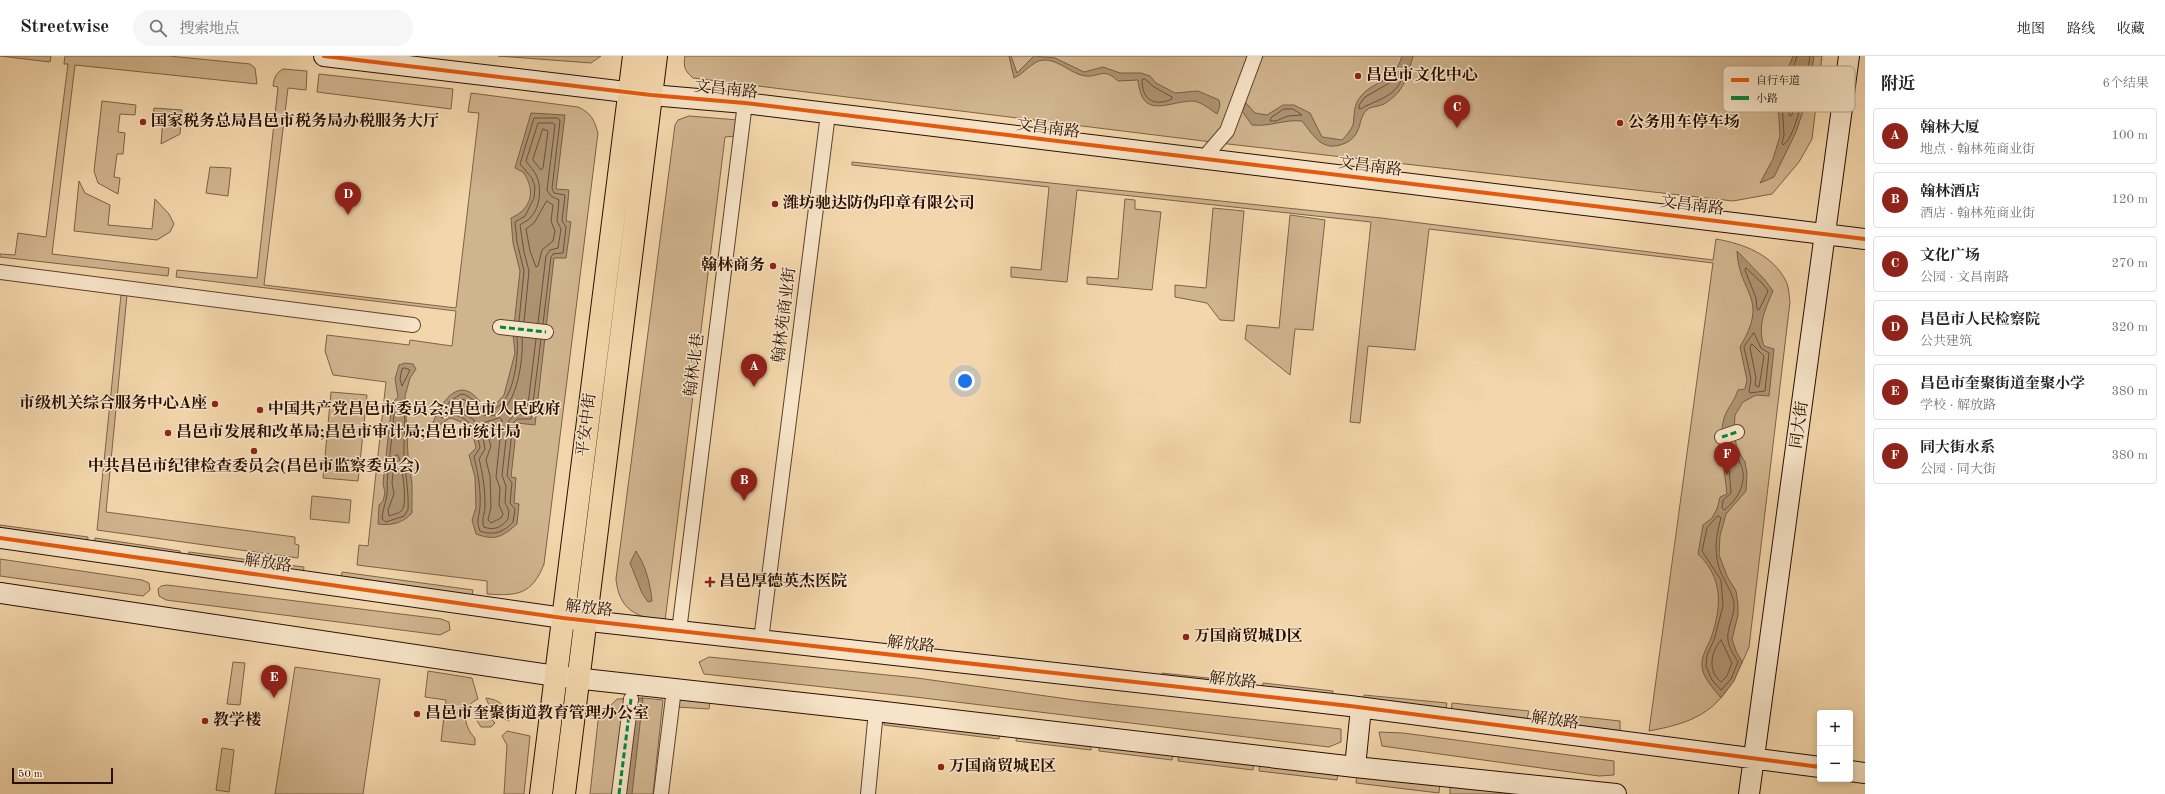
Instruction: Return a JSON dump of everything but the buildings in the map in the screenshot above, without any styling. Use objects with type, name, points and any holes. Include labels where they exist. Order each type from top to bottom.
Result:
[{"type":"main road","name":"平安中街","points":[[541,794],[634,56]]},
{"type":"main road","name":"平安中街","points":[[564,794],[656,56]]},
{"type":"street","name":"文昌南路","points":[[324,56],[651,95],[745,103],[1202,160],[1865,239]]},
{"type":"street","points":[[1202,160],[1227,131],[1255,56]]},
{"type":"street","name":"同大街","points":[[1848,66],[1849,56]]},
{"type":"street","name":"翰林北巷","points":[[679,631],[745,103]]},
{"type":"street","name":"同大街","points":[[1749,794],[1842,112]]},
{"type":"street","name":"翰林苑商业街","points":[[761,640],[828,114]]},
{"type":"street","points":[[0,272],[413,325]]},
{"type":"street","points":[[507,328],[546,332]]},
{"type":"street","points":[[1722,437],[1738,432]]},
{"type":"street","name":"解放路","points":[[0,538],[563,618],[1361,708],[1817,767]]},
{"type":"street","points":[[0,593],[556,676],[876,711],[1355,767],[1616,794]]},
{"type":"street","points":[[662,794],[674,689]]},
{"type":"street","points":[[619,794],[630,699]]},
{"type":"street","points":[[1355,767],[1361,708]]},
{"type":"street","points":[[868,794],[876,711]]},
{"type":"street","points":[[1853,771],[1865,773]]},
{"type":"shaded area","points":[[0,56],[51,56],[50,62]]},
{"type":"shaded area","points":[[65,56],[169,56],[250,64],[255,68],[257,84],[75,65],[52,254],[169,268],[168,276],[0,257],[0,254],[15,255],[18,233],[46,237],[68,64],[64,64]]},
{"type":"shaded area","points":[[498,56],[601,56],[591,63]]},
{"type":"shaded area","points":[[685,56],[1822,56],[1821,66],[1723,66],[1723,112],[1815,112],[1812,139],[1799,162],[1772,194],[1733,201],[1228,144],[693,78],[685,68]]},
{"type":"shaded area","points":[[283,69],[307,71],[306,90],[288,88],[264,285],[456,308],[479,113],[468,112],[471,93],[578,107],[589,114],[595,124],[598,133],[544,564],[529,588],[515,594],[487,594],[487,581],[357,565],[359,545],[368,546],[386,382],[333,375],[325,351],[327,335],[409,345],[410,340],[452,346],[456,311],[176,277],[177,270],[257,278],[278,87],[273,86],[276,76]]},
{"type":"shaded area","points":[[319,74],[453,89],[451,109],[317,92]]},
{"type":"shaded area","points":[[102,101],[136,105],[135,115],[120,114],[118,132],[125,133],[123,154],[117,154],[114,177],[120,178],[118,194],[98,183],[94,171]]},
{"type":"shaded area","points":[[154,108],[182,110],[180,134],[161,144],[163,118],[153,117]]},
{"type":"shaded area","points":[[689,116],[738,120],[737,136],[725,137],[665,621],[638,615],[625,605],[618,590],[616,579],[675,125],[678,120]]},
{"type":"shaded area","points":[[852,162],[1381,218],[1713,260],[1716,239],[1747,247],[1765,257],[1780,272],[1786,281],[1790,302],[1749,647],[1732,682],[1713,706],[1701,714],[1670,727],[1649,731],[1713,263],[1429,229],[1415,350],[1368,346],[1360,423],[1350,422],[1371,222],[1077,190],[1067,282],[1011,277],[1011,267],[1041,270],[1049,187],[852,165]]},
{"type":"shaded area","points":[[210,167],[231,168],[228,196],[206,193]]},
{"type":"shaded area","points":[[79,181],[85,193],[110,205],[108,225],[152,229],[155,199],[169,214],[174,224],[170,232],[157,240],[74,231]]},
{"type":"shaded area","points":[[1125,199],[1135,200],[1135,209],[1161,212],[1152,290],[1087,284],[1087,277],[1118,279]]},
{"type":"shaded area","points":[[1213,208],[1244,211],[1234,321],[1220,320],[1207,303],[1175,297],[1175,285],[1206,288]]},
{"type":"shaded area","points":[[1290,215],[1325,220],[1313,330],[1295,329],[1290,375],[1245,339],[1247,325],[1279,328]]},
{"type":"shaded area","points":[[121,295],[127,295],[106,512],[295,537],[295,544],[299,545],[298,558],[97,530]]},
{"type":"shaded area","points":[[331,392],[367,395],[358,481],[323,478]]},
{"type":"shaded area","points":[[312,496],[351,500],[349,523],[310,519]]},
{"type":"shaded area","points":[[0,525],[88,537],[87,547],[0,534]]},
{"type":"shaded area","points":[[95,538],[180,551],[181,554],[94,547]]},
{"type":"shaded area","points":[[189,552],[304,567],[303,576],[189,556]]},
{"type":"shaded area","points":[[0,559],[142,580],[149,583],[150,590],[143,596],[0,576]]},
{"type":"shaded area","points":[[342,572],[473,590],[471,600],[341,581]]},
{"type":"shaded area","points":[[167,585],[441,619],[449,622],[450,630],[440,635],[166,600],[159,596],[158,589],[161,586]]},
{"type":"shaded area","points":[[709,657],[917,678],[1082,701],[1341,729],[1341,742],[1329,747],[915,697],[704,674],[699,662]]},
{"type":"shaded area","points":[[233,662],[245,663],[240,705],[227,704]]},
{"type":"shaded area","points":[[295,667],[380,679],[363,794],[275,794]]},
{"type":"shaded area","points":[[428,671],[472,678],[478,699],[472,702],[466,712],[466,722],[475,738],[475,745],[441,741],[446,700],[425,697]]},
{"type":"shaded area","points":[[1162,673],[1254,683],[1253,692],[1162,682]]},
{"type":"shaded area","points":[[1263,683],[1333,691],[1332,700],[1261,693]]},
{"type":"shaded area","points":[[1364,695],[1447,703],[1445,713],[1363,704]]},
{"type":"shaded area","points":[[486,698],[496,700],[502,705],[506,711],[509,721],[494,712]]},
{"type":"shaded area","points":[[643,698],[663,700],[653,794],[590,794],[598,721],[604,712],[617,699]]},
{"type":"shaded area","points":[[678,698],[710,702],[709,709],[677,707]]},
{"type":"shaded area","points":[[1452,703],[1529,711],[1526,723],[1451,714]]},
{"type":"shaded area","points":[[482,709],[495,723],[491,727],[481,727],[477,721],[477,715]]},
{"type":"shaded area","points":[[1537,712],[1620,721],[1620,733],[1536,723]]},
{"type":"shaded area","points":[[884,718],[1000,731],[999,739],[884,725]]},
{"type":"shaded area","points":[[507,731],[530,736],[524,794],[504,794],[507,745],[502,736]]},
{"type":"shaded area","points":[[1379,732],[1403,733],[1614,761],[1614,775],[1599,776],[1382,746]]},
{"type":"shaded area","points":[[1017,734],[1091,744],[1091,750],[1016,741]]},
{"type":"shaded area","points":[[1099,744],[1173,754],[1172,760],[1099,751]]},
{"type":"shaded area","points":[[222,748],[234,750],[229,792],[216,790]]},
{"type":"shaded area","points":[[1179,754],[1254,762],[1253,770],[1178,761]]},
{"type":"shaded area","points":[[1260,762],[1338,771],[1337,780],[1259,771]]},
{"type":"shaded area","points":[[1357,773],[1440,782],[1439,793],[1356,783]]},
{"type":"shaded area","points":[[1450,785],[1523,794],[1450,794]]},
{"type":"water","points":[[1009,56],[1011,56],[1017,73],[1034,56],[1055,58],[1084,72],[1103,67],[1120,73],[1141,73],[1150,76],[1156,83],[1175,93],[1198,91],[1219,100],[1220,106],[1217,114],[1195,101],[1157,106],[1144,100],[1140,92],[1138,80],[1118,81],[1109,74],[1091,76],[1081,75],[1049,60],[1043,60],[1035,63],[1014,78]]},
{"type":"water","points":[[1402,56],[1413,56],[1404,84],[1396,95],[1384,104],[1367,110],[1363,115],[1356,134],[1351,140],[1343,144],[1329,146],[1324,144],[1315,137],[1302,121],[1252,125],[1242,111],[1246,103],[1255,113],[1267,115],[1283,105],[1294,105],[1310,113],[1322,137],[1342,140],[1353,125],[1355,106],[1358,99],[1366,91],[1389,76],[1399,65]]},
{"type":"water","points":[[1793,56],[1814,56],[1812,66],[1789,66]]},
{"type":"water","points":[[1779,112],[1803,112],[1796,132],[1774,177],[1760,183],[1773,159],[1780,136]]},
{"type":"water","points":[[531,113],[565,115],[556,189],[569,190],[566,221],[571,222],[566,258],[554,258],[535,425],[517,423],[511,477],[516,478],[514,503],[519,504],[517,524],[502,535],[488,537],[476,534],[472,520],[476,507],[475,477],[469,455],[476,448],[473,437],[465,425],[456,420],[450,418],[438,426],[433,423],[441,406],[450,395],[461,390],[470,392],[489,407],[496,404],[504,395],[515,353],[513,334],[520,271],[513,243],[511,218],[524,210],[530,198],[530,186],[527,179],[523,172],[515,168]]},
{"type":"water","points":[[1737,251],[1765,280],[1773,291],[1765,311],[1761,332],[1764,346],[1774,349],[1769,396],[1756,395],[1743,402],[1735,415],[1734,432],[1737,449],[1745,462],[1747,473],[1746,491],[1726,514],[1720,536],[1719,555],[1727,576],[1736,591],[1738,615],[1732,639],[1742,662],[1734,681],[1721,698],[1707,679],[1702,667],[1703,656],[1715,626],[1718,593],[1712,573],[1698,554],[1703,525],[1712,518],[1717,509],[1720,497],[1727,494],[1722,445],[1722,426],[1724,418],[1738,390],[1745,389],[1747,380],[1740,347],[1749,330],[1753,306],[1739,266]]},
{"type":"water","points":[[405,363],[413,364],[416,369],[410,378],[405,396],[408,455],[412,484],[412,513],[405,519],[396,523],[388,525],[378,524],[379,505],[383,501],[385,493],[383,483],[392,403],[398,397],[395,379],[399,365]]},
{"type":"water","points":[[636,551],[647,575],[652,601],[648,602],[642,593],[630,563]]},
{"type":"water","points":[[643,698],[632,794],[623,794],[635,699]]},
{"type":"marked path","points":[[500,327],[546,332]]},
{"type":"marked path","points":[[1722,437],[1737,432]]},
{"type":"marked path","points":[[619,794],[631,699]]},
{"type":"cycle path","points":[[324,56],[651,95],[745,103],[1865,239]]},
{"type":"cycle path","points":[[0,538],[563,618],[1350,706],[1817,767]]},
{"type":"place","name":"昌邑市文化中心","points":[[1358,76]]},
{"type":"place","name":"国家税务总局昌邑市税务局办税服务大厅","points":[[143,122]]},
{"type":"place","name":"公务用车停车场","points":[[1620,123]]},
{"type":"place","name":"文化广场","points":[[1457,128]]},
{"type":"place","name":"潍坊驰达防伪印章有限公司","points":[[775,204]]},
{"type":"place","name":"昌邑市人民检察院","points":[[348,215]]},
{"type":"place","name":"翰林商务","points":[[773,266]]},
{"type":"place","name":"翰林大厦","points":[[754,387]]},
{"type":"place","name":"市级机关综合服务中心A座","points":[[215,404]]},
{"type":"place","name":"中国共产党昌邑市委员会;昌邑市人民政府","points":[[260,410]]},
{"type":"place","name":"昌邑市发展和改革局;昌邑市审计局;昌邑市统计局","points":[[168,433]]},
{"type":"place","name":"中共昌邑市纪律检查委员会(昌邑市监察委员会)","points":[[254,451]]},
{"type":"place","name":"同大街水系","points":[[1727,475]]},
{"type":"place","name":"翰林酒店","points":[[744,501]]},
{"type":"place","name":"昌邑厚德英杰医院","points":[[710,582]]},
{"type":"place","name":"万国商贸城D区","points":[[1186,637]]},
{"type":"place","name":"昌邑市奎聚街道奎聚小学","points":[[274,698]]},
{"type":"place","name":"昌邑市奎聚街道教育管理办公室","points":[[417,714]]},
{"type":"place","name":"教学楼","points":[[205,721]]},
{"type":"place","name":"万国商贸城E区","points":[[941,767]]}]
